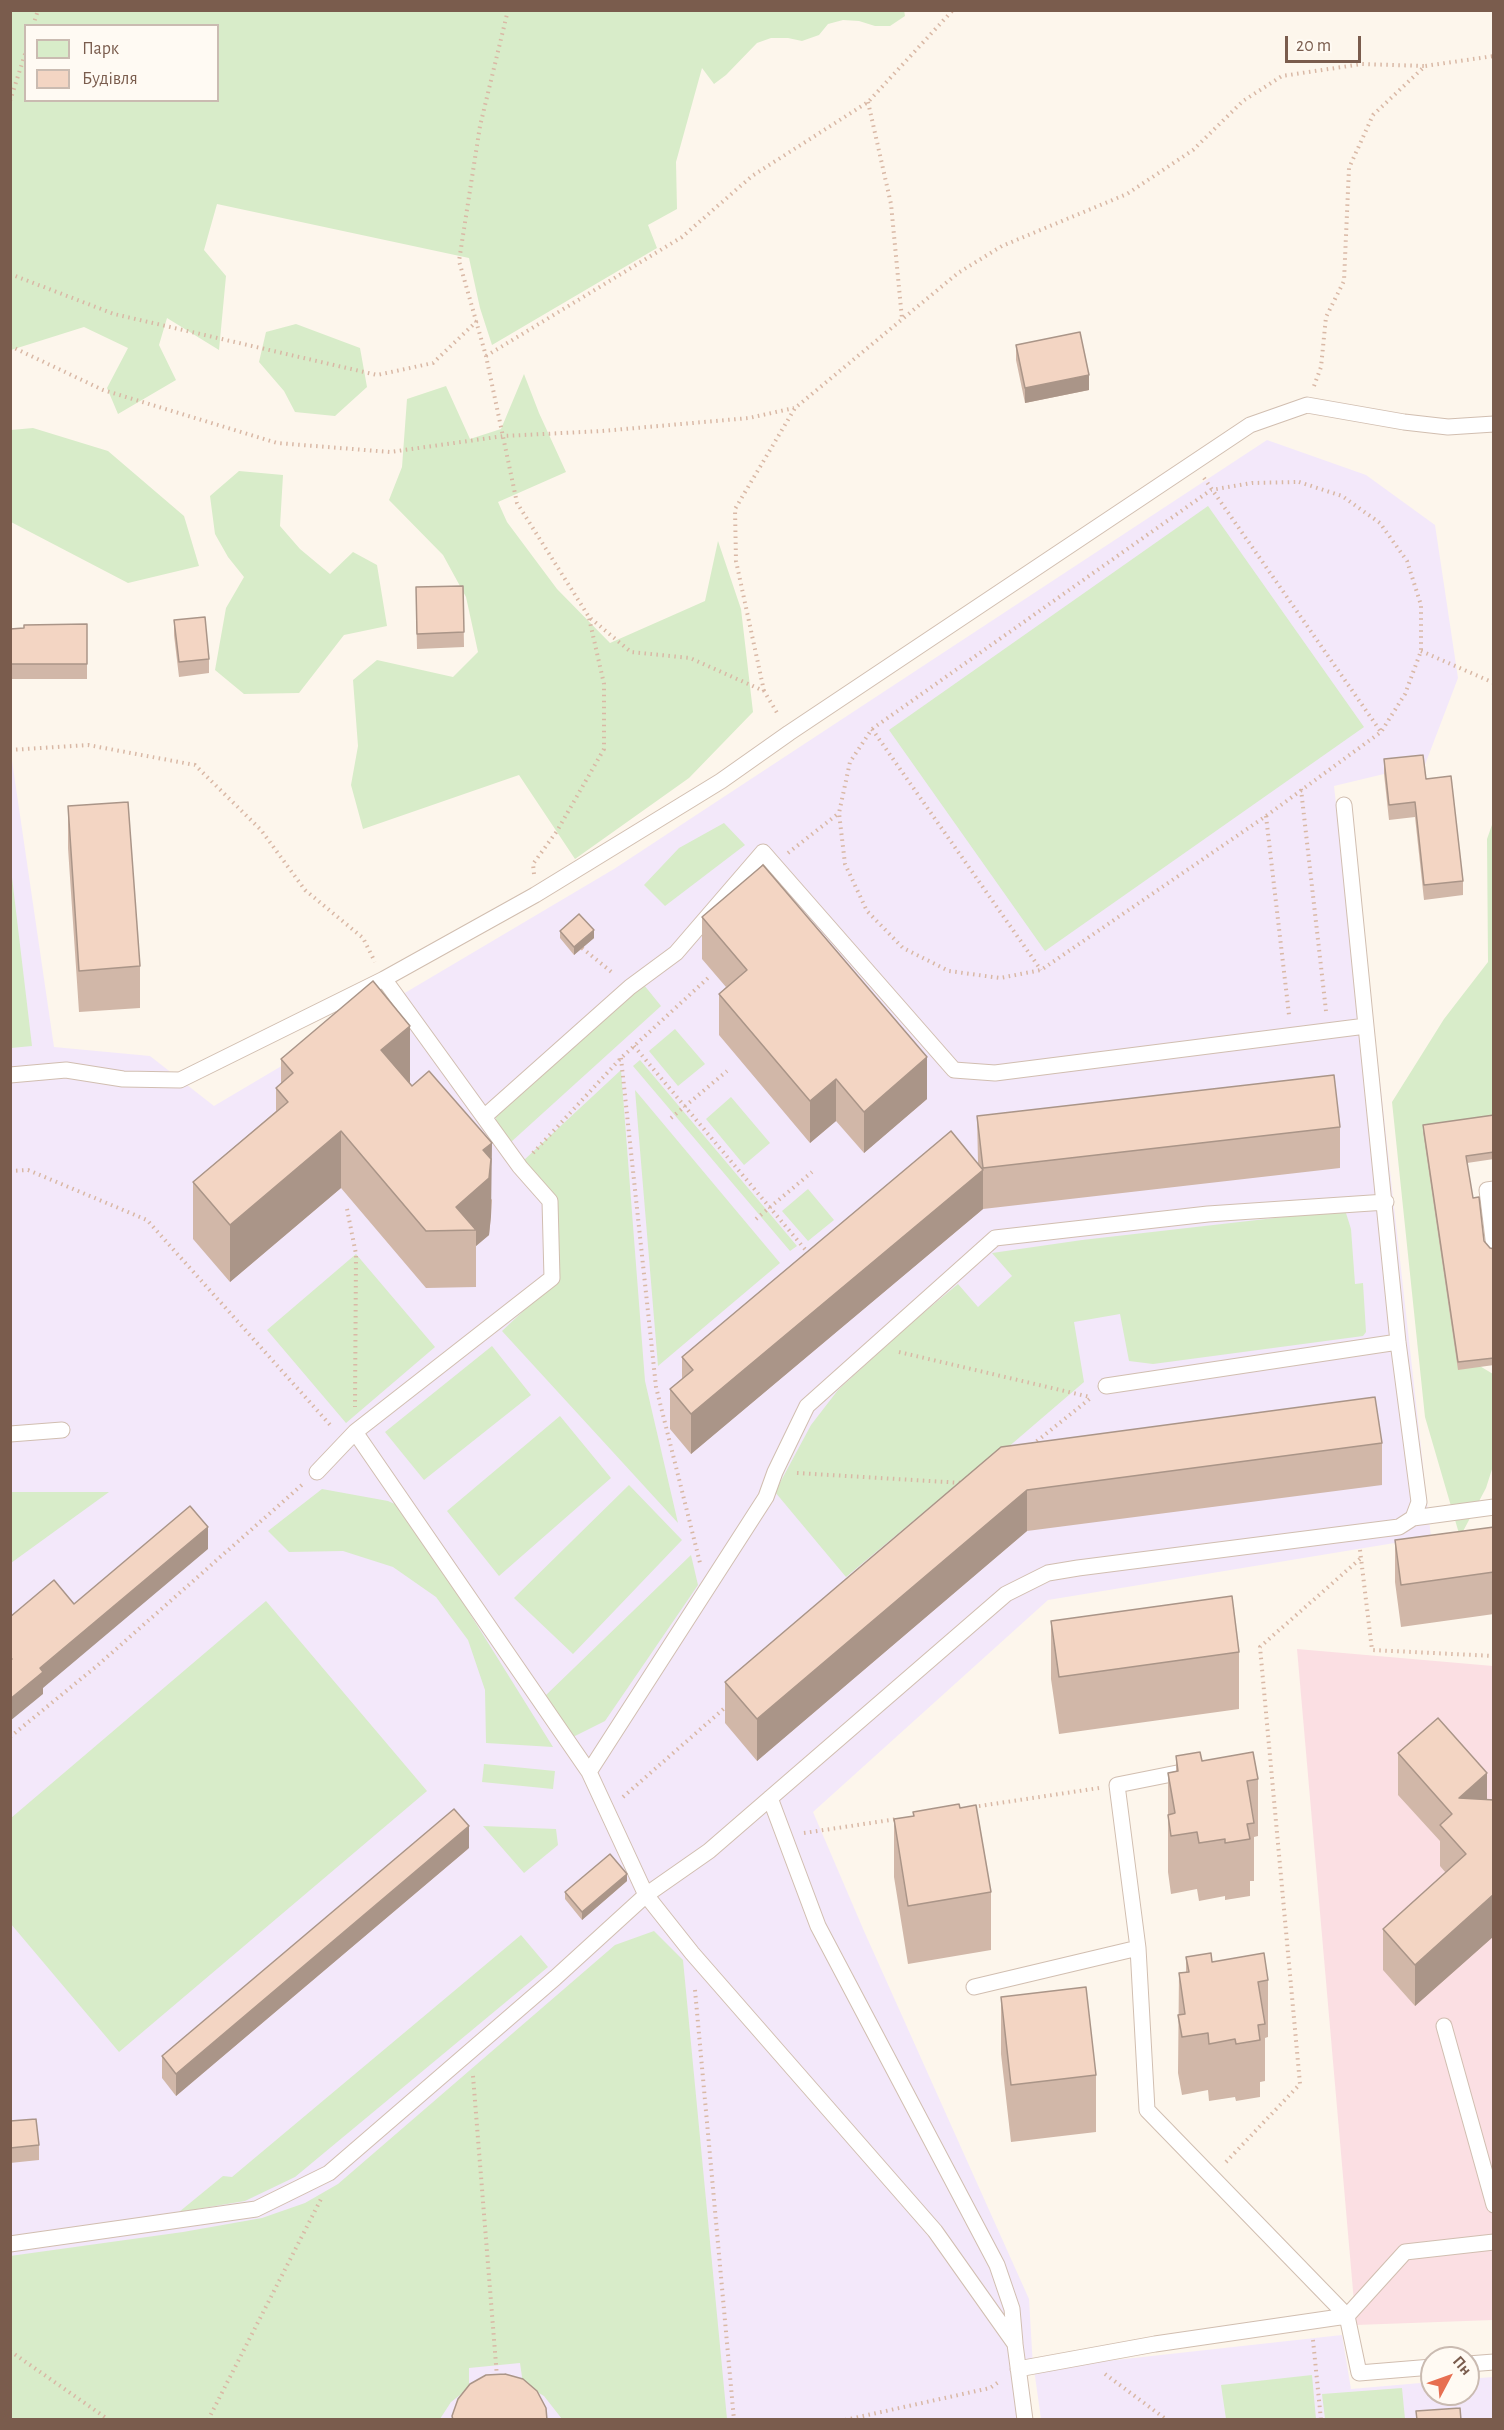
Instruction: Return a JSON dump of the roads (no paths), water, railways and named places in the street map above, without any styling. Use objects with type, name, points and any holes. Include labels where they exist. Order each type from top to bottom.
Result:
[{"type":"lane","points":[[10,1075],[66,1070],[123,1079],[180,1080],[384,979],[534,895],[721,781],[789,733],[1250,425],[1307,405],[1404,422],[1448,427],[1494,424]]},
{"type":"lane","points":[[1344,806],[1386,1202],[1398,1342],[1419,1502],[1413,1518]]},
{"type":"lane","points":[[484,1117],[630,987],[676,953],[763,852],[954,1070],[995,1073],[1366,1026]]},
{"type":"lane","points":[[317,1472],[350,1436],[552,1278],[550,1202],[520,1167],[384,979]]},
{"type":"lane","points":[[1494,1189],[1487,1190],[1494,1247]]},
{"type":"lane","points":[[589,1772],[766,1497],[807,1406],[995,1238],[1208,1214],[1386,1202]]},
{"type":"lane","points":[[1106,1386],[1398,1342]]},
{"type":"lane","points":[[10,1434],[62,1430]]},
{"type":"lane","points":[[350,1436],[589,1772],[646,1895],[692,1953],[935,2231],[1015,2344]]},
{"type":"lane","points":[[10,2244],[256,2209],[329,2173],[555,1978],[646,1895],[709,1851],[1006,1594],[1048,1573],[1399,1527],[1413,1518],[1494,1507]]},
{"type":"lane","points":[[1198,1769],[1117,1785],[1138,1948],[1147,2110],[1347,2316],[1359,2373],[1420,2368]]},
{"type":"lane","points":[[770,1798],[818,1926],[997,2265],[1012,2309],[1025,2420]]},
{"type":"lane","points":[[974,1987],[1138,1948]]},
{"type":"lane","points":[[1444,2025],[1494,2205]]},
{"type":"lane","points":[[1018,2369],[1155,2344],[1347,2316],[1405,2252],[1494,2242]]}]
